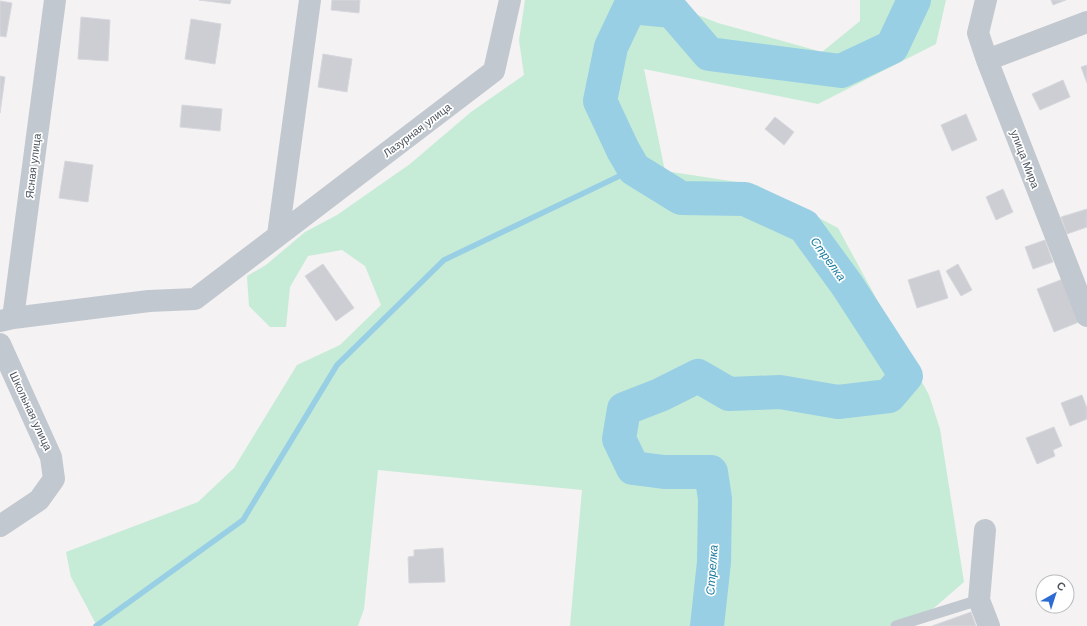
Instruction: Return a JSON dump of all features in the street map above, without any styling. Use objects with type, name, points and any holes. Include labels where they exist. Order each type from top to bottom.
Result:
[{"type":"street","name":"Ясная улица","points":[[7,320],[55,0]]},
{"type":"street","points":[[280,234],[310,0]]},
{"type":"street","name":"Лазурная улица","points":[[7,320],[148,301],[195,299],[494,70],[510,0]]},
{"type":"street","name":"улица Мира","points":[[986,0],[978,33],[986,60],[1087,316]]},
{"type":"street","points":[[986,60],[1087,22]]},
{"type":"street","name":"Школьная улица","points":[[0,344],[51,457],[54,479],[39,500],[0,526]]},
{"type":"street","points":[[985,530],[979,600],[989,626]]},
{"type":"lane","points":[[896,626],[979,600]]},
{"type":"green space","points":[[525,0],[660,0],[718,23],[822,52],[860,21],[860,0],[946,0],[936,44],[818,104],[644,69],[665,171],[757,185],[838,228],[929,395],[940,429],[964,582],[913,626],[570,626],[582,490],[378,470],[364,609],[358,626],[97,626],[71,577],[66,552],[198,502],[234,468],[297,365],[340,345],[381,305],[365,266],[342,250],[308,256],[290,287],[286,327],[270,327],[249,306],[247,276],[266,265],[305,232],[337,215],[410,164],[471,112],[524,75],[519,40]]},
{"type":"building","points":[[199,0],[231,0],[230,4]]},
{"type":"building","points":[[332,0],[360,0],[359,13],[331,10]]},
{"type":"building","points":[[1051,0],[1066,0],[1053,5]]},
{"type":"building","points":[[0,1],[12,3],[6,37],[0,36]]},
{"type":"building","points":[[81,17],[110,20],[108,61],[78,59]]},
{"type":"building","points":[[191,19],[221,24],[215,64],[185,59]]},
{"type":"building","points":[[323,54],[352,59],[347,92],[318,87]]},
{"type":"building","points":[[1087,65],[1087,83],[1081,67]]},
{"type":"building","points":[[0,76],[5,77],[0,113]]},
{"type":"building","points":[[1063,80],[1070,97],[1040,110],[1032,94]]},
{"type":"building","points":[[182,105],[222,109],[220,131],[180,127]]},
{"type":"building","points":[[966,114],[977,140],[952,151],[941,125]]},
{"type":"building","points":[[775,117],[794,132],[784,145],[765,129]]},
{"type":"building","points":[[65,161],[93,165],[88,202],[59,198]]},
{"type":"building","points":[[1003,189],[1013,212],[996,220],[986,197]]},
{"type":"building","points":[[1087,209],[1087,227],[1067,234],[1061,217]]},
{"type":"building","points":[[1045,240],[1053,262],[1033,269],[1025,247]]},
{"type":"building","points":[[323,264],[354,308],[336,321],[305,276]]},
{"type":"building","points":[[958,264],[972,290],[961,296],[946,271]]},
{"type":"building","points":[[939,270],[948,298],[917,308],[908,280]]},
{"type":"building","points":[[1063,279],[1079,322],[1054,332],[1037,289]]},
{"type":"building","points":[[1082,395],[1087,408],[1087,419],[1070,426],[1061,403]]},
{"type":"building","points":[[1054,427],[1062,446],[1053,450],[1055,456],[1037,464],[1026,438]]},
{"type":"building","points":[[443,548],[445,582],[409,583],[408,557],[414,556],[414,550]]},
{"type":"building","points":[[971,612],[976,626],[932,626]]},
{"type":"waterway","name":"Стрелка","points":[[707,626],[714,562],[715,499],[711,472],[664,472],[633,468],[619,439],[624,409],[660,395],[698,376],[729,394],[780,392],[838,402],[889,396],[906,376],[847,285],[804,226],[745,199],[681,198],[634,169],[623,150],[600,101],[611,47],[630,7],[672,11],[709,54],[841,71],[892,47],[914,0]]},
{"type":"waterway","points":[[96,626],[243,520],[337,365],[444,260],[634,169]]}]
